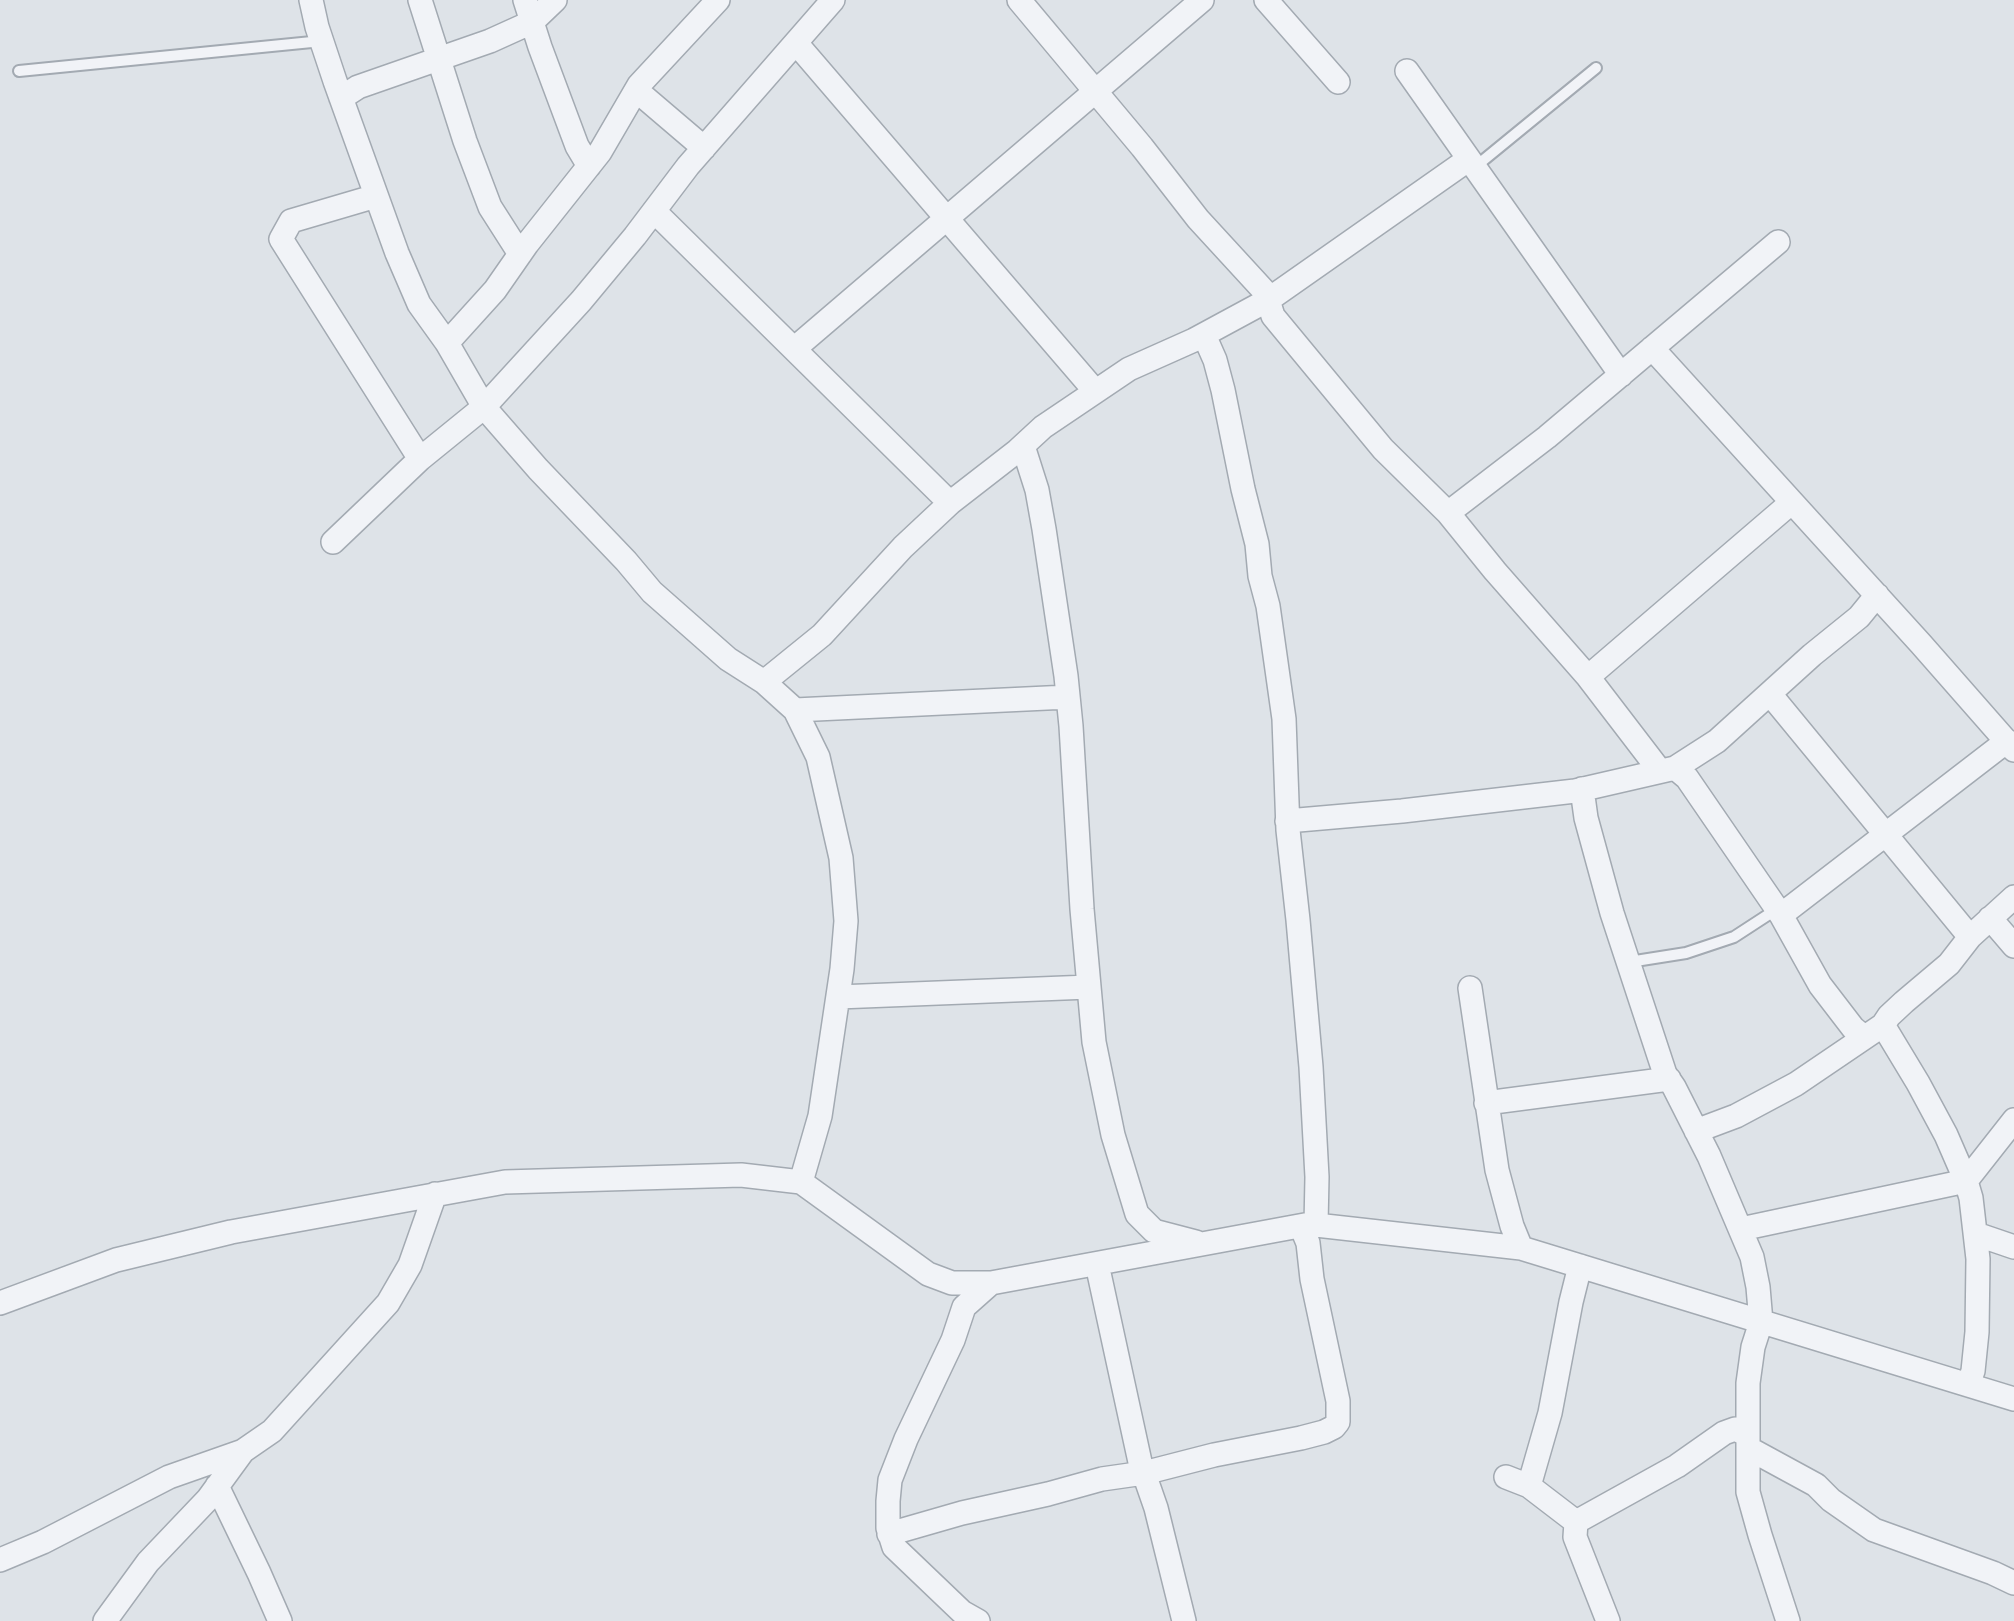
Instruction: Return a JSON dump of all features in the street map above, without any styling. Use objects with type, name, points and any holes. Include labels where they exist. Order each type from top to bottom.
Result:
[{"type":"street","points":[[311,0],[341,98],[397,253],[419,304],[447,343],[484,407],[652,592],[728,659],[764,682],[795,710],[818,757],[841,858],[846,920],[820,1116],[802,1182]]},
{"type":"street","points":[[420,0],[465,141],[491,207],[520,254]]},
{"type":"street","points":[[341,98],[358,87],[490,41],[529,11],[555,0]]},
{"type":"street","points":[[447,343],[495,290],[600,152],[636,90],[718,0]]},
{"type":"street","points":[[332,542],[420,459],[484,407],[581,301],[704,148],[833,0]]},
{"type":"street","points":[[1019,0],[1142,147],[1198,219],[1266,293],[1273,316],[1383,449],[1447,513],[1667,770],[1687,778],[1779,912],[1820,985],[1853,1028],[1874,1031],[1918,1083],[1946,1135],[1966,1181],[1972,1206],[1978,1259],[1977,1332],[1973,1371],[1968,1385]]},
{"type":"street","points":[[793,349],[1202,0]]},
{"type":"street","points":[[1266,0],[1338,82]]},
{"type":"street","points":[[529,11],[577,146],[589,166]]},
{"type":"street","points":[[796,43],[1095,391]]},
{"type":"street","points":[[1407,71],[1621,375]]},
{"type":"street","points":[[636,90],[704,148]]},
{"type":"street","points":[[764,682],[822,635],[903,547],[950,503],[1043,427],[1129,369],[1204,335],[1268,300],[1472,163]]},
{"type":"street","points":[[376,196],[291,222],[281,239],[420,459]]},
{"type":"street","points":[[654,211],[950,503]]},
{"type":"street","points":[[1447,513],[1547,437],[1778,243]]},
{"type":"street","points":[[889,1534],[1102,1479],[1144,1473],[1324,1432],[1338,1422],[1336,1391],[1312,1279],[1308,1243],[1308,1226],[1317,1177],[1311,1067],[1287,821],[1284,719],[1257,544],[1223,390],[1215,360],[1204,335]]},
{"type":"street","points":[[1652,348],[2010,745],[1779,912]]},
{"type":"street","points":[[1023,446],[1037,490],[1044,529],[1068,697],[1094,1042],[1113,1135],[1137,1214],[1154,1231],[1203,1244]]},
{"type":"street","points":[[1588,677],[1792,502]]},
{"type":"street","points":[[1287,821],[1415,810],[1582,789],[1667,770],[1717,741],[1812,655],[1859,617],[1877,595]]},
{"type":"street","points":[[1770,694],[1970,937]]},
{"type":"street","points":[[795,710],[1068,697]]},
{"type":"street","points":[[1582,789],[1595,855],[1665,1073],[1709,1156],[1752,1257],[1761,1322],[1748,1383],[1748,1492],[1788,1621]]},
{"type":"street","points":[[1696,1131],[1736,1116],[1796,1084],[1874,1031],[1949,964],[1970,937],[2014,897]]},
{"type":"street","points":[[1990,918],[2014,946]]},
{"type":"street","points":[[838,996],[1089,987]]},
{"type":"street","points":[[1470,988],[1497,1170],[1512,1226],[1521,1248]]},
{"type":"street","points":[[1486,1103],[1670,1079]]},
{"type":"street","points":[[1741,1229],[1966,1181],[2014,1120]]},
{"type":"street","points":[[0,1303],[128,1257],[230,1232],[435,1194],[519,1181],[741,1175],[802,1182],[928,1274],[952,1283],[991,1283],[1308,1226],[1521,1248],[2014,1399]]},
{"type":"street","points":[[105,1621],[148,1562],[208,1499],[243,1451],[279,1423],[388,1303],[410,1265],[435,1194]]},
{"type":"street","points":[[1976,1234],[2014,1247]]},
{"type":"street","points":[[1097,1264],[1144,1473],[1156,1508],[1184,1621]]},
{"type":"street","points":[[1529,1486],[1550,1413],[1580,1266]]},
{"type":"street","points":[[978,1621],[962,1612],[894,1548],[889,1534],[888,1501],[890,1480],[906,1439],[953,1340],[964,1307],[991,1283]]},
{"type":"street","points":[[1576,1522],[1677,1466],[1724,1433],[1735,1429],[1748,1442],[1816,1485],[1831,1500],[1874,1530],[2014,1583]]},
{"type":"street","points":[[0,1560],[43,1542],[169,1477],[243,1451]]},
{"type":"street","points":[[1506,1477],[1529,1486],[1576,1522]]},
{"type":"street","points":[[217,1486],[280,1621]]},
{"type":"street","points":[[1576,1522],[1574,1537],[1608,1621]]},
{"type":"lane","points":[[19,71],[322,41]]},
{"type":"lane","points":[[1472,163],[1596,68]]},
{"type":"lane","points":[[1629,962],[1686,953],[1734,937],[1779,912]]}]
